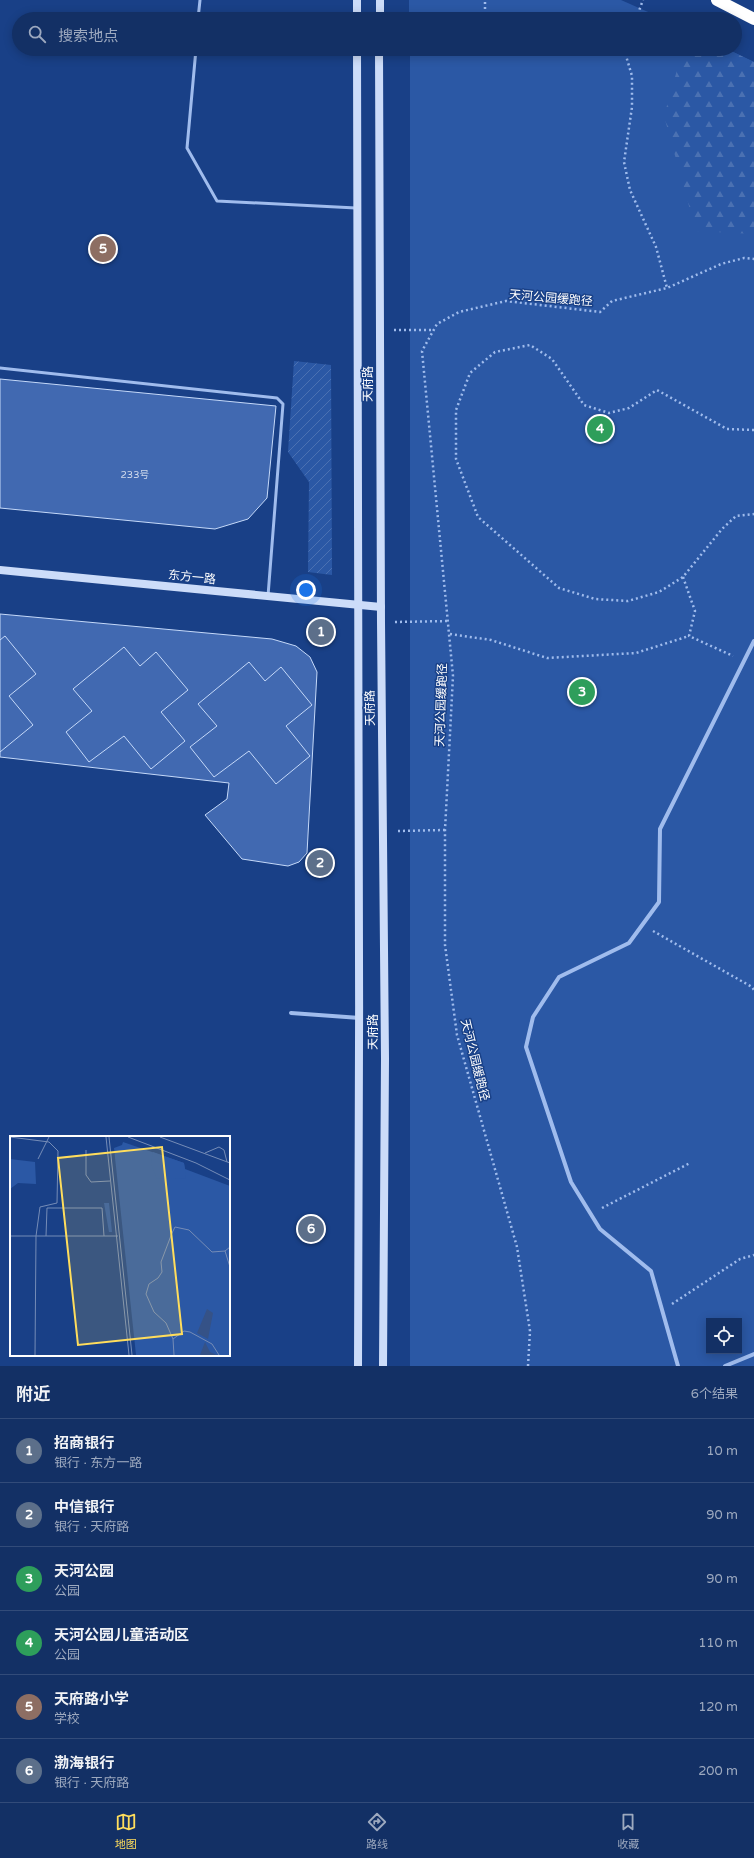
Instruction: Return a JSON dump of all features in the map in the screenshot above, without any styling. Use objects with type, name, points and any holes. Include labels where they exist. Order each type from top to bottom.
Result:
[{"type":"highway","points":[[717,0],[740,12]]},
{"type":"highway","points":[[742,13],[754,19]]},
{"type":"main road","points":[[357,0],[357,12]]},
{"type":"main road","points":[[380,0],[380,12]]},
{"type":"main road","name":"天府路","points":[[357,56],[357,605],[360,1018],[358,1366]]},
{"type":"main road","name":"天府路","points":[[379,56],[381,622],[384,831],[383,1366]]},
{"type":"main road","name":"东方一路","points":[[0,570],[381,607]]},
{"type":"street","points":[[678,1366],[651,1271],[600,1229],[571,1182],[526,1047],[533,1017],[559,977],[629,943],[659,902],[660,829],[754,642]]},
{"type":"street","points":[[291,1013],[360,1018]]},
{"type":"street","points":[[725,1366],[754,1354]]},
{"type":"lane","points":[[199,12],[200,0]]},
{"type":"lane","points":[[195,56],[188,148],[217,202],[357,208]]},
{"type":"lane","points":[[0,368],[277,398],[283,404],[268,596]]},
{"type":"path","points":[[485,0],[485,12]]},
{"type":"path","points":[[639,12],[643,0]]},
{"type":"path","points":[[626,56],[632,76],[632,107],[624,162],[630,190],[656,247],[667,288]]},
{"type":"path","name":"天河公园缓跑径","points":[[528,1366],[530,1331],[517,1248],[457,1035],[445,945],[445,830],[453,676],[449,621],[422,351],[437,324],[460,312],[506,301],[600,312],[612,301],[667,288],[721,264],[744,258],[754,259]]},
{"type":"path","points":[[380,330],[434,330]]},
{"type":"path","points":[[754,430],[727,429],[657,390],[630,408],[608,413],[584,405],[552,359],[530,345],[495,352],[470,373],[456,410],[456,458],[478,516],[559,588],[595,599],[628,601],[659,592],[683,577],[722,529],[736,516],[754,514]]},
{"type":"path","points":[[683,577],[695,611],[689,636]]},
{"type":"path","points":[[381,622],[449,621]]},
{"type":"path","points":[[450,634],[491,640],[547,658],[636,653],[689,636],[744,661]]},
{"type":"path","points":[[384,831],[445,830]]},
{"type":"path","points":[[642,926],[752,987],[754,990]]},
{"type":"path","points":[[591,1213],[690,1163]]},
{"type":"path","points":[[662,1311],[740,1258],[754,1255]]},
{"type":"green space","points":[[409,0],[621,0],[648,12],[409,12]]},
{"type":"green space","points":[[410,56],[742,56],[754,62],[754,1366],[410,1366]]},
{"type":"green space","points":[[681,56],[742,56],[754,62],[754,234],[696,231],[664,116]]},
{"type":"green space","points":[[294,361],[331,365],[332,575],[308,572],[309,482],[288,452]]},
{"type":"building","points":[[0,379],[276,406],[267,498],[248,519],[215,529],[0,508]]},
{"type":"building","points":[[0,614],[272,639],[296,646],[310,657],[317,672],[307,853],[299,862],[288,866],[242,859],[205,815],[227,799],[229,783],[0,757]]},
{"type":"building","points":[[5,636],[36,674],[9,696],[33,725],[0,752],[0,640]]},
{"type":"building","points":[[124,647],[140,666],[156,652],[188,690],[161,712],[185,741],[151,769],[124,736],[89,762],[66,732],[92,711],[73,689]]},
{"type":"building","points":[[249,662],[265,681],[281,667],[312,705],[286,726],[310,756],[276,784],[249,751],[214,777],[190,747],[217,726],[198,704]]},
{"type":"place","name":"天府路小学","points":[[103,249]]},
{"type":"place","name":"天河公园儿童活动区","points":[[600,429]]},
{"type":"place","name":"招商银行","points":[[321,632]]},
{"type":"place","name":"天河公园","points":[[582,692]]},
{"type":"place","name":"中信银行","points":[[320,863]]},
{"type":"place","name":"渤海银行","points":[[311,1229]]}]
